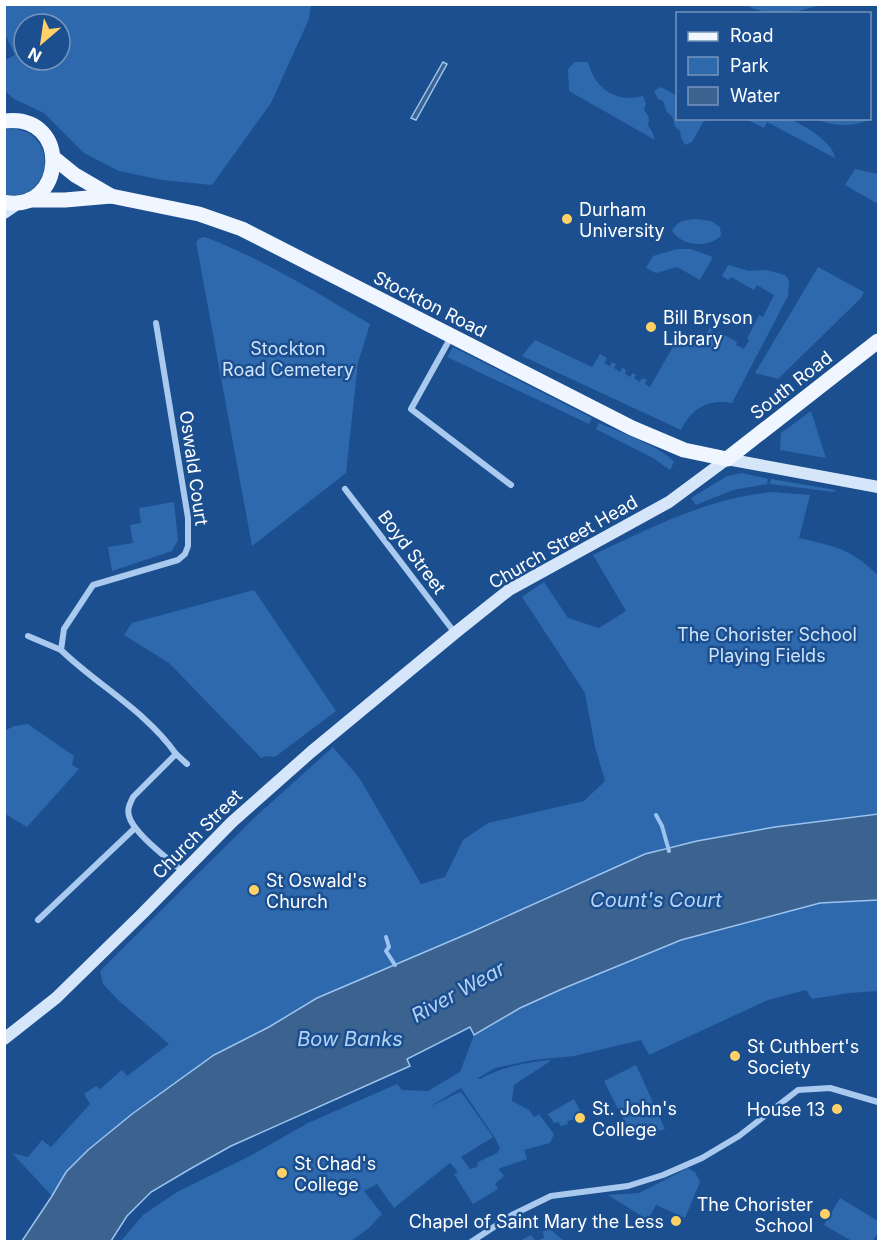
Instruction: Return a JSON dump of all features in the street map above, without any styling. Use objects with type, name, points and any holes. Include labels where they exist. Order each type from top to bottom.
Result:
[{"type":"main road","points":[[5,120],[20,121],[38,129],[51,145],[54,158],[53,171],[48,183],[18,201]]},
{"type":"main road","name":"Stockton Road","points":[[54,158],[75,175],[111,196]]},
{"type":"main road","name":"Stockton Road","points":[[18,201],[111,196],[199,214],[229,223],[632,428],[684,450],[727,459]]},
{"type":"main road","name":"South Road","points":[[727,459],[879,341]]},
{"type":"street","points":[[4,213],[18,201]]},
{"type":"street","name":"Oswald Court","points":[[60,650],[64,629],[93,585],[178,560],[185,554],[188,546],[186,502],[156,323]]},
{"type":"street","points":[[451,337],[411,409],[511,485]]},
{"type":"street","points":[[727,459],[879,487]]},
{"type":"street","name":"Church Street Head","points":[[422,661],[509,590],[669,502],[727,459]]},
{"type":"street","name":"Boyd Street","points":[[345,489],[456,633]]},
{"type":"street","points":[[28,636],[60,650],[152,727],[188,764]]},
{"type":"street","name":"Church Street","points":[[4,1039],[56,998],[232,822],[311,752],[422,661]]},
{"type":"street","points":[[176,754],[133,798],[128,814],[135,828],[183,872]]},
{"type":"street","points":[[38,920],[135,828]]},
{"type":"street","points":[[471,1242],[512,1215],[551,1196],[628,1186],[663,1175],[702,1158],[739,1136],[798,1090],[830,1088],[879,1102]]},
{"type":"green space","points":[[5,4],[311,5],[309,19],[271,103],[212,185],[162,180],[119,171],[84,153],[44,113],[14,99],[5,91],[5,60],[12,56],[12,72],[72,72],[72,12],[12,12],[12,49],[5,34]]},
{"type":"green space","points":[[745,5],[820,5],[793,12],[765,12]]},
{"type":"green space","points":[[575,62],[588,62],[596,80],[608,92],[624,97],[643,96],[646,104],[644,110],[649,119],[648,126],[655,140],[569,91],[568,69]]},
{"type":"green space","points":[[661,87],[676,95],[676,120],[704,120],[692,142],[685,145],[672,116],[666,111],[663,101],[658,99],[654,91]]},
{"type":"green space","points":[[748,120],[795,121],[824,140],[835,158],[767,122],[764,128]]},
{"type":"green space","points":[[820,120],[867,120],[857,124],[829,123]]},
{"type":"green space","points":[[13,128],[28,133],[39,143],[44,154],[45,165],[36,185],[28,192],[17,195],[5,194],[4,130]]},
{"type":"green space","points":[[855,169],[878,174],[878,204],[845,185]]},
{"type":"green space","points":[[695,219],[711,221],[720,227],[721,236],[709,243],[695,244],[682,240],[672,231],[681,222]]},
{"type":"green space","name":"Stockton Road Cemetery","points":[[205,237],[269,266],[370,324],[358,363],[346,473],[252,546],[196,242]]},
{"type":"green space","points":[[677,249],[691,249],[713,257],[700,280],[677,267],[656,273],[646,268],[653,256]]},
{"type":"green space","points":[[728,265],[749,271],[766,270],[785,275],[789,280],[788,296],[732,403],[715,402],[702,407],[690,416],[681,430],[522,356],[535,340],[592,367],[600,354],[607,358],[604,363],[610,366],[612,362],[616,364],[614,368],[620,372],[622,367],[626,370],[625,374],[630,377],[633,373],[636,375],[634,378],[640,382],[642,378],[647,380],[645,384],[650,387],[679,336],[687,340],[706,334],[710,327],[711,331],[717,335],[719,332],[737,342],[736,345],[744,349],[759,315],[763,317],[774,295],[757,285],[754,290],[731,277],[728,280],[722,276]]},
{"type":"green space","points":[[818,267],[864,292],[861,298],[778,379],[755,373]]},
{"type":"green space","points":[[453,347],[592,418],[589,424],[447,357]]},
{"type":"green space","points":[[811,411],[826,458],[780,450],[781,433]]},
{"type":"green space","points":[[599,423],[661,451],[674,462],[670,470],[653,458],[596,429]]},
{"type":"green space","points":[[742,473],[768,479],[767,484],[733,490],[696,505],[691,498],[727,476]]},
{"type":"green space","points":[[771,479],[836,490],[834,492],[770,484]]},
{"type":"green space","name":"The Chorister School Playing Fields","points":[[774,492],[810,495],[799,538],[842,550],[859,559],[878,575],[878,814],[775,827],[667,847],[564,889],[474,931],[317,998],[269,1027],[214,1055],[132,1114],[88,1150],[66,1172],[52,1196],[12,1153],[28,1157],[42,1140],[51,1147],[90,1104],[84,1094],[96,1086],[100,1089],[122,1070],[127,1076],[169,1044],[117,999],[103,984],[100,971],[253,819],[333,747],[360,779],[421,884],[445,877],[463,840],[488,823],[584,801],[605,781],[595,747],[585,693],[522,597],[544,582],[568,618],[599,628],[626,611],[593,555],[681,515],[727,500]]},
{"type":"green space","points":[[174,502],[178,540],[172,551],[112,571],[108,547],[133,543],[130,525],[141,523],[139,508]]},
{"type":"green space","points":[[254,590],[336,711],[275,757],[261,758],[169,663],[124,635],[132,623]]},
{"type":"green space","points":[[28,724],[74,756],[72,765],[79,769],[27,827],[5,814],[4,731],[14,726]]},
{"type":"green space","points":[[878,900],[878,991],[812,999],[806,990],[768,1000],[649,1055],[641,1040],[574,1056],[533,1060],[495,1068],[478,1078],[475,1077],[480,1079],[515,1066],[552,1060],[514,1085],[512,1101],[529,1110],[534,1117],[539,1114],[554,1134],[550,1143],[524,1150],[527,1159],[498,1169],[504,1176],[495,1184],[498,1189],[473,1204],[454,1174],[458,1172],[450,1163],[394,1208],[377,1184],[364,1191],[382,1214],[369,1228],[351,1241],[120,1242],[143,1215],[177,1192],[252,1155],[308,1123],[397,1084],[402,1090],[428,1091],[460,1072],[474,1035],[520,1008],[681,940],[820,903]],"holes":[[[461,1088],[495,1138],[500,1148],[497,1153],[478,1162],[477,1167],[470,1169],[461,1157],[493,1137],[460,1092],[429,1107]]]},
{"type":"green space","points":[[636,1065],[665,1129],[642,1136],[626,1125],[604,1081]]},
{"type":"green space","points":[[574,1099],[585,1120],[567,1121],[568,1124],[561,1126],[558,1122],[554,1123],[548,1114]]},
{"type":"green space","points":[[688,1168],[695,1172],[700,1182],[685,1218],[656,1205],[648,1220],[608,1195],[639,1193]]},
{"type":"green space","points":[[840,1198],[878,1221],[878,1232],[873,1241],[852,1241],[824,1225]]},
{"type":"green space","points":[[550,1229],[564,1241],[536,1241],[544,1238],[543,1231]]},
{"type":"green space","points":[[531,1235],[536,1241],[520,1241]]},
{"type":"water","points":[[443,62],[447,64],[416,120],[411,118]]},
{"type":"water","points":[[878,814],[878,900],[820,903],[681,940],[520,1008],[474,1035],[470,1027],[407,1059],[410,1066],[231,1146],[151,1192],[127,1216],[111,1241],[22,1241],[66,1172],[88,1150],[132,1114],[214,1055],[269,1027],[317,998],[645,854],[697,841],[775,827]]},
{"type":"waterway","points":[[656,815],[662,826],[669,851]]},
{"type":"waterway","points":[[386,937],[389,947],[386,951],[395,965]]},
{"type":"place","name":"Durham University","points":[[567,219]]},
{"type":"place","name":"Bill Bryson Library","points":[[651,327]]},
{"type":"place","name":"St Oswald's Church","points":[[254,890]]},
{"type":"place","name":"St Cuthbert's Society","points":[[735,1056]]},
{"type":"place","name":"House 13","points":[[837,1109]]},
{"type":"place","name":"St. John's College","points":[[580,1118]]},
{"type":"place","name":"St Chad's College","points":[[282,1173]]},
{"type":"place","name":"The Chorister School","points":[[825,1214]]},
{"type":"place","name":"Chapel of Saint Mary the Less","points":[[676,1221]]},
{"type":"water label","name":"Count's Court","points":[[656,900]]},
{"type":"water label","name":"River Wear","points":[[458,992]]},
{"type":"water label","name":"Bow Banks","points":[[350,1039]]}]
